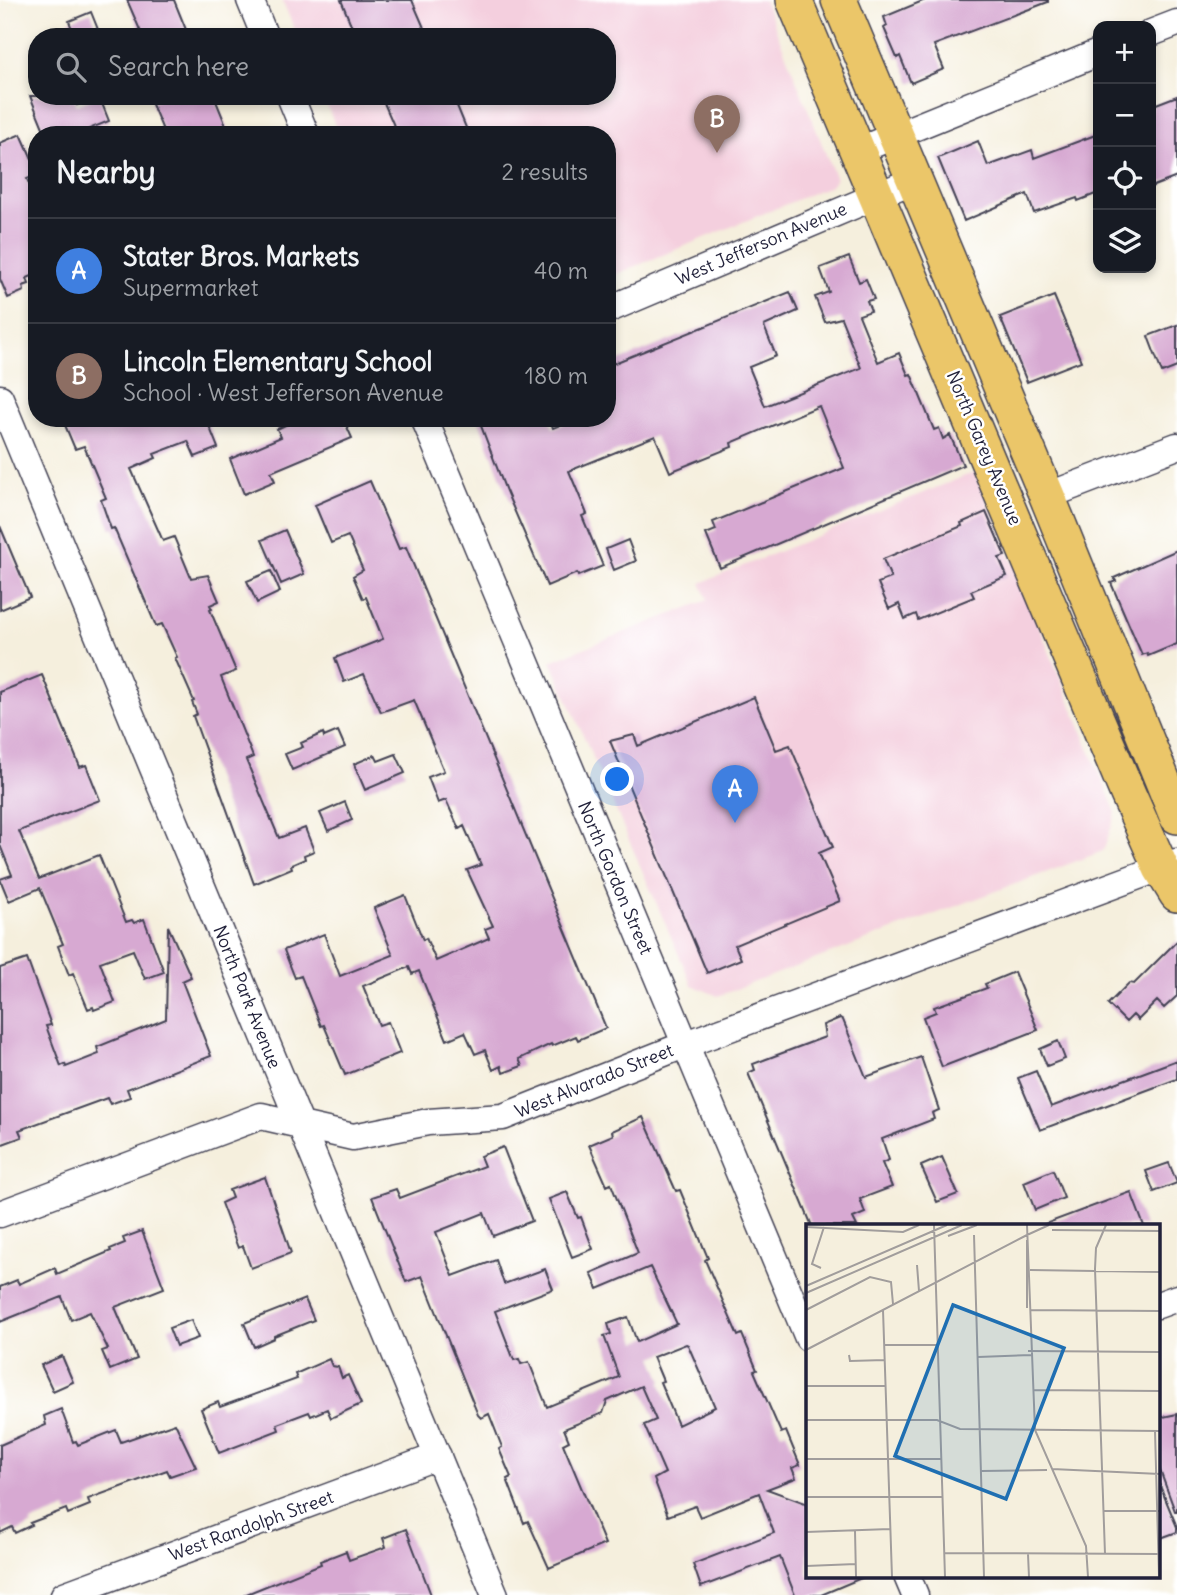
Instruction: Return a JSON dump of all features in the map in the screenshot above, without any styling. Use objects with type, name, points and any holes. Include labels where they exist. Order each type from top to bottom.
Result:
[{"type":"main road","name":"North Garey Avenue","points":[[794,0],[875,196],[1172,875]]},
{"type":"main road","points":[[839,0],[1177,816]]},
{"type":"street","points":[[250,0],[261,28]]},
{"type":"street","points":[[1156,31],[1177,23]]},
{"type":"street","points":[[857,151],[1093,55]]},
{"type":"street","points":[[294,105],[302,126]]},
{"type":"street","name":"West Jefferson Avenue","points":[[616,306],[914,180]]},
{"type":"street","name":"North Park Avenue","points":[[3,412],[495,1595]]},
{"type":"street","name":"North Gordon Street","points":[[428,427],[806,1333]]},
{"type":"street","points":[[1046,496],[1177,446]]},
{"type":"street","name":"West Alvarado Street","points":[[0,1214],[261,1116],[353,1137],[428,1122],[503,1116],[684,1045],[1172,875]]},
{"type":"street","points":[[1160,1304],[1177,1298]]},
{"type":"street","name":"West Randolph Street","points":[[64,1595],[438,1456]]},
{"type":"street","points":[[908,1578],[915,1595]]},
{"type":"shaded area","points":[[282,0],[764,0],[836,179],[830,186],[616,274],[616,126],[335,126],[327,105],[616,105],[616,28],[294,28]]},
{"type":"shaded area","points":[[975,472],[1116,813],[1103,851],[718,996],[692,985],[551,661],[708,600],[701,583]]},
{"type":"building","points":[[127,0],[174,0],[185,28],[139,28]]},
{"type":"building","points":[[341,0],[412,0],[424,28],[352,28]]},
{"type":"building","points":[[925,0],[1048,2],[934,45],[944,69],[911,83],[884,28],[887,26],[884,17]]},
{"type":"building","points":[[91,12],[97,28],[72,28],[69,21]]},
{"type":"building","points":[[1177,96],[1177,177],[1156,185],[1156,147],[1156,104]]},
{"type":"building","points":[[34,105],[103,105],[109,121],[96,126],[42,126]]},
{"type":"building","points":[[152,105],[218,105],[226,126],[161,126]]},
{"type":"building","points":[[385,105],[457,105],[465,126],[394,126]]},
{"type":"building","points":[[21,134],[28,150],[28,284],[23,286],[24,291],[8,298],[0,279],[0,143]]},
{"type":"building","points":[[1093,136],[1093,195],[1034,213],[1027,194],[964,221],[938,158],[978,141],[988,166],[1032,150],[1034,158]]},
{"type":"building","points":[[849,257],[859,282],[866,279],[874,299],[867,301],[871,311],[859,315],[878,362],[899,353],[908,375],[911,374],[934,430],[939,428],[943,439],[950,435],[963,465],[720,568],[706,534],[716,530],[713,522],[844,468],[819,406],[731,443],[732,447],[670,472],[655,436],[569,471],[587,514],[582,516],[603,566],[578,576],[577,573],[547,586],[481,427],[616,427],[616,362],[790,292],[798,311],[764,326],[776,356],[749,367],[765,406],[861,368],[841,318],[825,322],[815,297],[829,292],[820,268]]},
{"type":"building","points":[[1054,296],[1081,361],[1027,382],[1000,317]]},
{"type":"building","points":[[1177,325],[1177,367],[1162,373],[1148,336]]},
{"type":"building","points":[[66,427],[210,427],[218,448],[195,457],[188,441],[154,454],[156,458],[131,469],[163,541],[174,537],[191,578],[208,575],[219,601],[210,605],[210,610],[236,671],[221,677],[253,757],[246,760],[279,838],[305,828],[314,851],[304,855],[305,859],[291,865],[292,868],[254,884],[193,716],[197,714],[192,702],[194,701],[175,658],[177,657],[162,624],[156,626],[114,528],[111,529],[101,500],[106,498],[84,446],[75,449]]},
{"type":"building","points":[[347,427],[352,438],[271,472],[275,481],[244,494],[230,459],[281,437],[277,429]]},
{"type":"building","points":[[370,481],[399,549],[406,547],[606,1028],[578,1040],[576,1036],[552,1046],[551,1044],[519,1059],[522,1066],[503,1073],[501,1066],[493,1070],[485,1050],[475,1054],[465,1032],[447,1040],[419,971],[412,974],[409,967],[363,986],[379,1025],[388,1022],[400,1053],[345,1075],[301,976],[295,978],[284,950],[324,934],[340,976],[393,955],[374,908],[405,895],[423,940],[426,938],[436,961],[489,938],[485,929],[493,926],[467,870],[481,865],[464,826],[459,829],[446,800],[438,803],[428,777],[444,771],[414,700],[381,712],[364,674],[344,682],[335,658],[383,639],[366,597],[363,599],[353,576],[363,570],[348,536],[331,543],[315,505]]},
{"type":"building","points":[[986,512],[1005,556],[999,558],[1007,576],[971,591],[974,597],[918,620],[916,614],[905,619],[899,604],[889,609],[878,583],[891,578],[883,559],[962,526],[961,523]]},
{"type":"building","points":[[0,526],[30,597],[0,610]]},
{"type":"building","points":[[285,530],[304,574],[281,584],[262,540]]},
{"type":"building","points":[[628,540],[636,561],[614,570],[606,549]]},
{"type":"building","points":[[1177,550],[1177,644],[1148,656],[1147,653],[1142,655],[1111,583],[1116,581],[1114,578]]},
{"type":"building","points":[[271,571],[280,592],[257,603],[247,581]]},
{"type":"building","points":[[42,675],[80,767],[86,765],[100,800],[19,831],[39,879],[99,855],[126,922],[132,920],[134,923],[144,919],[164,972],[145,979],[133,950],[100,962],[115,1002],[94,1010],[93,1007],[88,1009],[73,973],[69,975],[58,946],[63,944],[40,888],[9,901],[0,879],[12,875],[0,845],[0,692]]},
{"type":"building","points":[[754,697],[776,750],[790,745],[833,847],[819,853],[840,901],[735,945],[741,959],[707,973],[610,741],[634,735],[638,746]]},
{"type":"building","points":[[338,731],[345,747],[292,770],[285,754],[303,747],[301,743],[323,733],[324,737]]},
{"type":"building","points":[[396,754],[405,773],[365,790],[354,764],[375,755],[378,761]]},
{"type":"building","points":[[345,802],[352,820],[328,831],[320,813]]},
{"type":"building","points":[[168,926],[191,977],[182,981],[211,1056],[127,1089],[130,1097],[110,1104],[107,1098],[19,1130],[22,1137],[0,1145],[0,968],[27,959],[51,1025],[46,1026],[61,1066],[65,1064],[66,1067],[99,1054],[97,1047],[166,1019]]},
{"type":"building","points":[[1177,941],[1177,996],[1164,1008],[1157,1001],[1138,1020],[1133,1015],[1126,1022],[1108,1004],[1129,983],[1134,984]]},
{"type":"building","points":[[1014,972],[1038,1030],[942,1067],[923,1017],[936,1012],[934,1007],[987,988],[985,984]]},
{"type":"building","points":[[840,1018],[843,1020],[866,1077],[921,1057],[939,1110],[932,1113],[934,1119],[882,1139],[889,1160],[882,1163],[892,1187],[860,1199],[865,1213],[853,1218],[856,1224],[811,1224],[748,1073],[755,1070],[753,1064],[825,1037],[823,1025]]},
{"type":"building","points":[[1058,1041],[1065,1059],[1047,1066],[1040,1049]]},
{"type":"building","points":[[1177,1060],[1177,1079],[1040,1130],[1018,1078],[1036,1071],[1051,1107]]},
{"type":"building","points":[[643,1117],[676,1191],[680,1190],[708,1258],[705,1260],[738,1336],[742,1334],[757,1370],[754,1371],[781,1433],[786,1431],[800,1465],[792,1468],[796,1478],[767,1489],[806,1503],[806,1578],[861,1578],[821,1595],[795,1595],[780,1557],[701,1587],[693,1564],[774,1533],[759,1493],[700,1517],[695,1506],[668,1516],[654,1479],[665,1473],[644,1425],[656,1420],[641,1386],[607,1401],[603,1413],[564,1429],[569,1441],[563,1444],[605,1544],[549,1568],[528,1521],[524,1523],[507,1479],[511,1477],[489,1414],[481,1418],[478,1415],[422,1276],[406,1282],[372,1197],[396,1189],[400,1198],[484,1166],[480,1156],[503,1147],[532,1221],[493,1236],[484,1213],[436,1232],[453,1276],[496,1260],[504,1284],[545,1269],[553,1289],[495,1311],[514,1360],[519,1359],[521,1364],[529,1362],[547,1407],[619,1377],[604,1336],[611,1334],[608,1324],[628,1317],[637,1342],[677,1324],[650,1267],[598,1289],[591,1273],[638,1253],[611,1184],[607,1186],[589,1145],[613,1135],[612,1131]],"holes":[[[688,1345],[715,1407],[678,1425],[653,1357]]]},
{"type":"building","points":[[942,1157],[958,1194],[937,1202],[921,1166]]},
{"type":"building","points":[[1169,1163],[1177,1183],[1154,1192],[1146,1171]]},
{"type":"building","points":[[1053,1170],[1064,1198],[1035,1210],[1024,1182]]},
{"type":"building","points":[[265,1177],[291,1253],[251,1268],[243,1246],[238,1248],[221,1203],[232,1198],[229,1190]]},
{"type":"building","points":[[567,1192],[578,1218],[581,1217],[593,1249],[572,1257],[549,1199]]},
{"type":"building","points":[[1131,1192],[1143,1224],[1045,1224]]},
{"type":"building","points":[[142,1231],[164,1288],[115,1307],[137,1359],[110,1370],[102,1351],[108,1349],[90,1312],[71,1320],[62,1297],[0,1322],[0,1287],[17,1280],[19,1284],[55,1268],[57,1274],[111,1251],[110,1249],[125,1243],[123,1238]]},
{"type":"building","points":[[305,1299],[314,1320],[254,1347],[244,1323]]},
{"type":"building","points":[[191,1320],[198,1338],[176,1346],[169,1328]]},
{"type":"building","points":[[62,1356],[73,1382],[53,1391],[41,1365]]},
{"type":"building","points":[[329,1359],[332,1366],[338,1367],[342,1378],[348,1375],[361,1404],[331,1418],[327,1409],[311,1416],[309,1412],[277,1424],[279,1430],[219,1453],[201,1409],[218,1402],[220,1407],[297,1379],[295,1374]]},
{"type":"building","points":[[61,1409],[73,1442],[76,1441],[78,1445],[116,1430],[121,1442],[175,1423],[196,1467],[170,1476],[167,1470],[88,1499],[90,1505],[68,1514],[66,1509],[30,1523],[32,1525],[15,1533],[12,1527],[0,1533],[0,1445],[46,1425],[44,1416]]},
{"type":"building","points":[[1177,1414],[1177,1511],[1160,1470],[1160,1418]]},
{"type":"building","points":[[1160,1486],[1177,1527],[1177,1532],[1160,1538]]},
{"type":"building","points":[[406,1529],[431,1595],[244,1595],[346,1551],[349,1560],[386,1547],[383,1538]]},
{"type":"place","name":"Lincoln Elementary School","points":[[717,153]]},
{"type":"place","name":"Stater Bros. Markets","points":[[735,823]]}]
